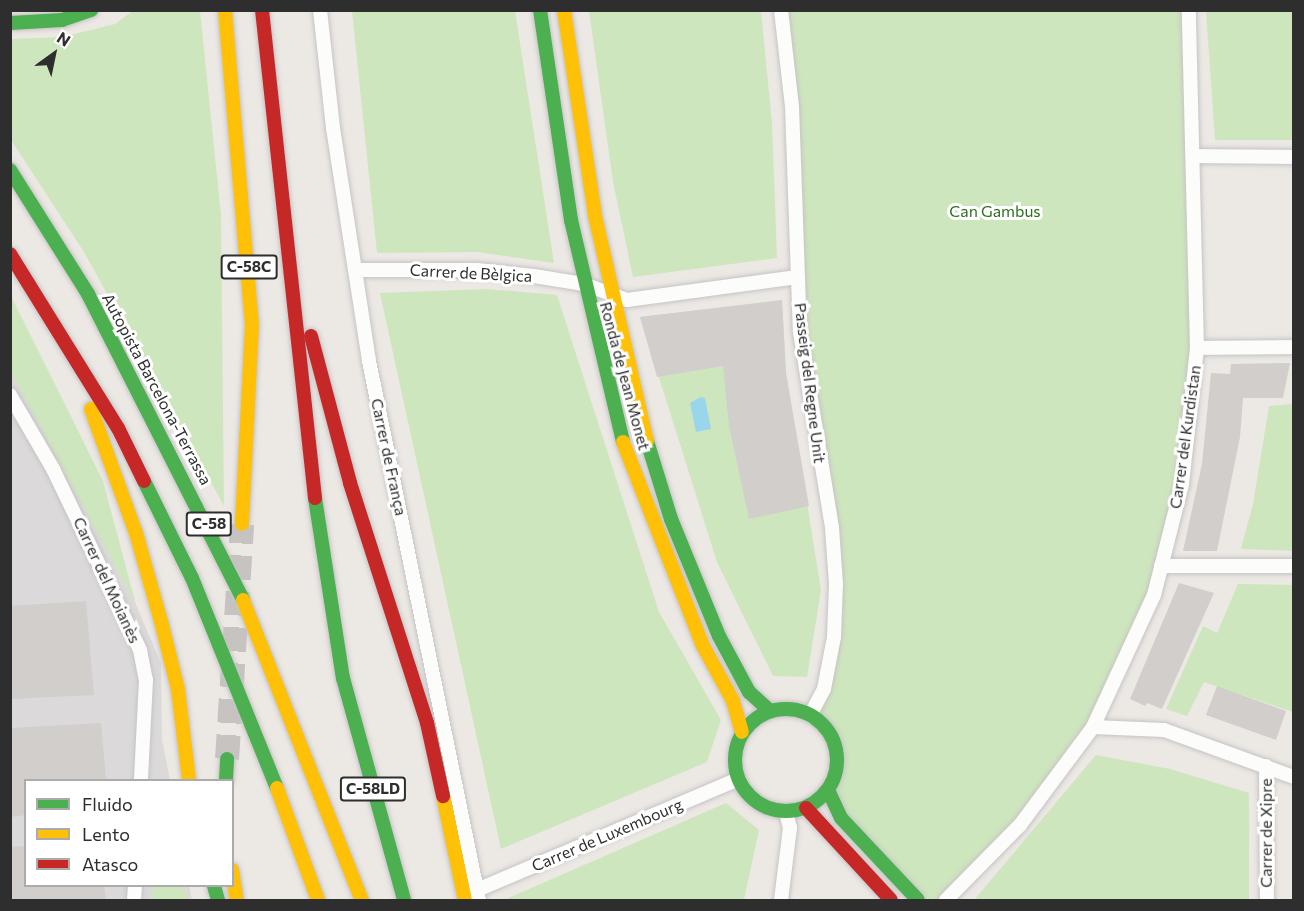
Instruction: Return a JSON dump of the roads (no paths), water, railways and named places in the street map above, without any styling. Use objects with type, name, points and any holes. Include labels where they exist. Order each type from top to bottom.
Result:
[{"type":"main road","points":[[10,22],[62,20],[91,10]]},
{"type":"main road","name":"C-58C","points":[[225,10],[252,313],[251,407],[242,524]]},
{"type":"main road","name":"C-58C","points":[[262,10],[287,223],[311,475],[343,678]]},
{"type":"main road","name":"Ronda de Jean Monet","points":[[540,10],[584,285],[618,427],[652,521],[702,644],[733,701],[742,732]]},
{"type":"main road","name":"Ronda de Jean Monet","points":[[564,10],[611,294],[671,519],[719,636],[749,692],[770,711]]},
{"type":"main road","name":"Autopista Barcelona-Terrassa","points":[[10,170],[94,304],[223,553],[287,701],[362,900]]},
{"type":"main road","points":[[287,223],[320,380],[427,723],[465,900]]},
{"type":"main road","name":"C-58","points":[[10,254],[118,428],[192,578],[251,716],[318,900]]},
{"type":"main road","points":[[49,316],[107,445],[136,533],[171,656],[189,779]]},
{"type":"main road","name":"C-58LD","points":[[343,678],[404,900]]},
{"type":"main road","points":[[790,709],[810,715],[834,741],[836,774],[828,790],[806,808],[786,812],[757,803],[738,779],[736,747],[742,732],[770,711],[790,709]]},
{"type":"main road","points":[[226,779],[227,759]]},
{"type":"main road","points":[[828,790],[841,818],[918,900]]},
{"type":"main road","points":[[806,808],[891,900]]},
{"type":"main road","points":[[234,882],[237,900]]},
{"type":"street","name":"Carrer de França","points":[[320,10],[355,270],[478,895]]},
{"type":"street","name":"Passeig del Regne Unit","points":[[781,10],[792,106],[801,339],[832,528],[836,584],[834,637],[824,688],[810,715]]},
{"type":"street","name":"Carrer del Kurdistan","points":[[946,900],[1020,825],[1093,727],[1154,595],[1182,484],[1197,348],[1189,10]]},
{"type":"street","points":[[1194,156],[1293,157]]},
{"type":"street","name":"Carrer de Bèlgica","points":[[355,270],[477,270],[584,285],[627,300],[798,277]]},
{"type":"street","points":[[1197,348],[1293,347]]},
{"type":"street","name":"Carrer del Moianès","points":[[10,395],[105,573],[145,666],[141,779]]},
{"type":"street","points":[[1161,566],[1293,566]]},
{"type":"street","points":[[1093,727],[1164,730],[1293,777]]},
{"type":"street","name":"Carrer de Xipre","points":[[1266,766],[1266,900]]},
{"type":"street","name":"Carrer de Luxembourg","points":[[478,895],[738,779]]},
{"type":"street","points":[[780,900],[790,828],[786,812]]},
{"type":"water","points":[[701,397],[705,398],[711,429],[696,432],[690,403]]},
{"type":"tunnel","points":[[227,759],[242,524]]},
{"type":"park label","name":"Can Gambus","points":[[995,211]]}]
